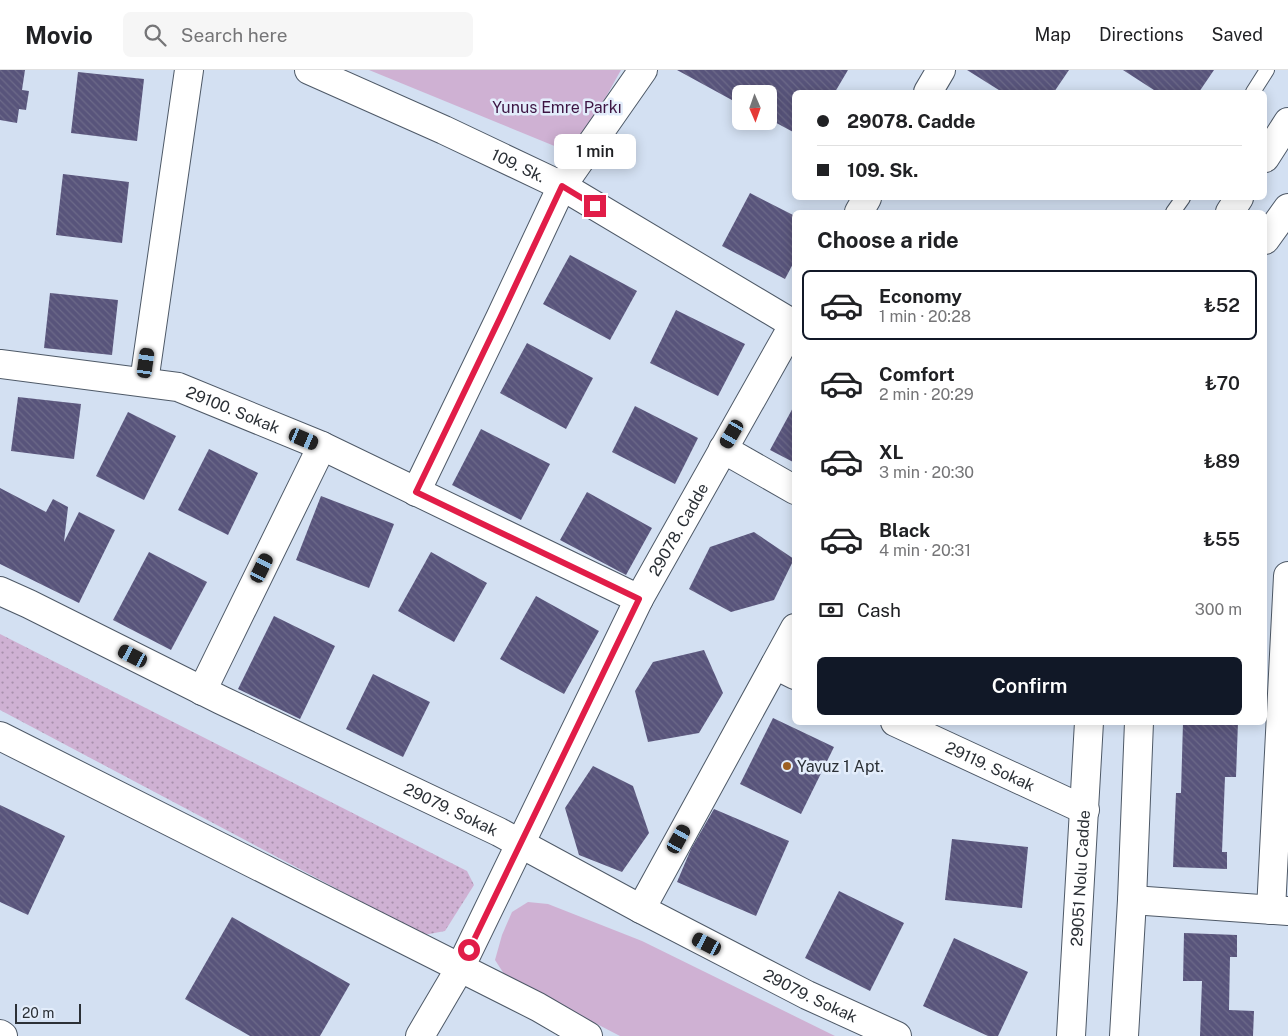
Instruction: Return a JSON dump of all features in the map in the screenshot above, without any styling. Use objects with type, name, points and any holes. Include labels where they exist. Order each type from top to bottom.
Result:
[{"type":"street","points":[[144,382],[189,70]]},
{"type":"street","name":"109. Sk.","points":[[309,70],[444,130],[562,186],[792,322]]},
{"type":"street","points":[[416,492],[562,186],[643,70]]},
{"type":"street","points":[[929,90],[941,70]]},
{"type":"street","points":[[1267,155],[1288,122]]},
{"type":"street","points":[[1267,237],[1288,208]]},
{"type":"street","name":"29078. Cadde","points":[[420,1036],[460,968],[639,599],[792,329]]},
{"type":"street","name":"29100. Sokak","points":[[0,364],[178,386],[322,446],[639,599]]},
{"type":"street","points":[[202,691],[322,446]]},
{"type":"street","points":[[723,449],[792,488]]},
{"type":"street","points":[[1132,900],[1280,911],[1283,754],[1279,619],[1288,576]]},
{"type":"street","name":"29079. Sokak","points":[[0,591],[202,691],[521,843],[641,909],[807,995],[897,1036]]},
{"type":"street","points":[[641,909],[785,670],[792,641]]},
{"type":"street","name":"29051 Nolu Cadde","points":[[1071,1036],[1089,725]]},
{"type":"street","points":[[1124,1036],[1139,725]]},
{"type":"street","name":"29119. Sokak","points":[[909,726],[1085,810]]},
{"type":"street","points":[[0,736],[460,968],[588,1036]]},
{"type":"lane","points":[[1254,90],[1267,70]]},
{"type":"green space","name":"Yunus Emre Parkı","points":[[369,70],[621,70],[574,154]]},
{"type":"green space","points":[[0,634],[467,871],[474,885],[445,931],[424,935],[0,710]]},
{"type":"green space","points":[[528,902],[548,904],[642,941],[835,1036],[620,1036],[506,977],[495,960],[502,935],[512,912]]},
{"type":"building","points":[[0,70],[25,70],[22,90],[29,91],[26,110],[19,109],[17,123],[0,120]]},
{"type":"building","points":[[677,70],[848,70],[836,90],[792,90],[792,131],[778,124],[778,85],[732,85],[732,100]]},
{"type":"building","points":[[967,70],[1069,70],[1055,90],[999,90]]},
{"type":"building","points":[[1123,70],[1214,70],[1200,90],[1154,90]]},
{"type":"building","points":[[78,72],[144,79],[137,141],[71,133]]},
{"type":"building","points":[[63,174],[129,182],[122,243],[56,235]]},
{"type":"building","points":[[750,193],[792,214],[792,266],[785,279],[722,246]]},
{"type":"building","points":[[570,255],[637,291],[610,340],[543,304]]},
{"type":"building","points":[[50,293],[118,300],[112,355],[44,348]]},
{"type":"building","points":[[676,310],[745,344],[718,396],[650,363]]},
{"type":"building","points":[[527,343],[593,378],[566,429],[500,393]]},
{"type":"building","points":[[18,397],[81,404],[74,459],[11,451]]},
{"type":"building","points":[[635,406],[698,438],[675,484],[612,452]]},
{"type":"building","points":[[792,410],[792,461],[770,450]]},
{"type":"building","points":[[128,412],[176,436],[144,500],[96,476]]},
{"type":"building","points":[[481,429],[550,464],[521,520],[452,485]]},
{"type":"building","points":[[209,449],[258,473],[228,535],[178,510]]},
{"type":"building","points":[[0,488],[46,512],[53,499],[68,507],[64,542],[79,512],[115,530],[79,603],[0,564]]},
{"type":"building","points":[[587,492],[652,528],[626,575],[560,540]]},
{"type":"building","points":[[321,496],[394,524],[369,588],[296,560]]},
{"type":"building","points":[[754,532],[792,558],[792,563],[774,600],[731,612],[689,589],[710,547]]},
{"type":"building","points":[[149,552],[207,582],[171,650],[113,620]]},
{"type":"building","points":[[431,552],[487,583],[454,642],[398,611]]},
{"type":"building","points":[[536,596],[599,631],[564,694],[500,659]]},
{"type":"building","points":[[274,616],[335,646],[300,719],[238,689]]},
{"type":"building","points":[[704,650],[723,693],[699,733],[648,742],[635,691],[653,662]]},
{"type":"building","points":[[373,674],[430,702],[403,757],[346,729]]},
{"type":"building","name":"Yavuz 1 Apt.","points":[[773,718],[834,747],[801,814],[740,784]]},
{"type":"building","points":[[1183,725],[1238,725],[1236,777],[1225,777],[1222,852],[1227,852],[1227,869],[1173,867],[1176,793],[1181,793]]},
{"type":"building","points":[[593,766],[633,786],[649,833],[622,872],[579,855],[565,808]]},
{"type":"building","points":[[0,805],[65,836],[28,915],[0,902]]},
{"type":"building","points":[[714,809],[789,841],[756,916],[677,882],[691,849]]},
{"type":"building","points":[[952,839],[1028,847],[1022,908],[945,900]]},
{"type":"building","points":[[839,891],[904,923],[870,991],[805,958]]},
{"type":"building","points":[[232,917],[350,984],[320,1036],[250,1036],[185,999]]},
{"type":"building","points":[[1184,933],[1237,935],[1237,957],[1230,957],[1229,1010],[1254,1011],[1253,1036],[1200,1036],[1202,981],[1183,981]]},
{"type":"building","points":[[954,938],[1028,972],[998,1036],[988,1036],[923,1006]]},
{"type":"place","name":"Yavuz 1 Apt.","points":[[787,766]]},
{"type":"route","points":[[469,950],[639,599],[416,492],[562,186],[595,206]]}]
